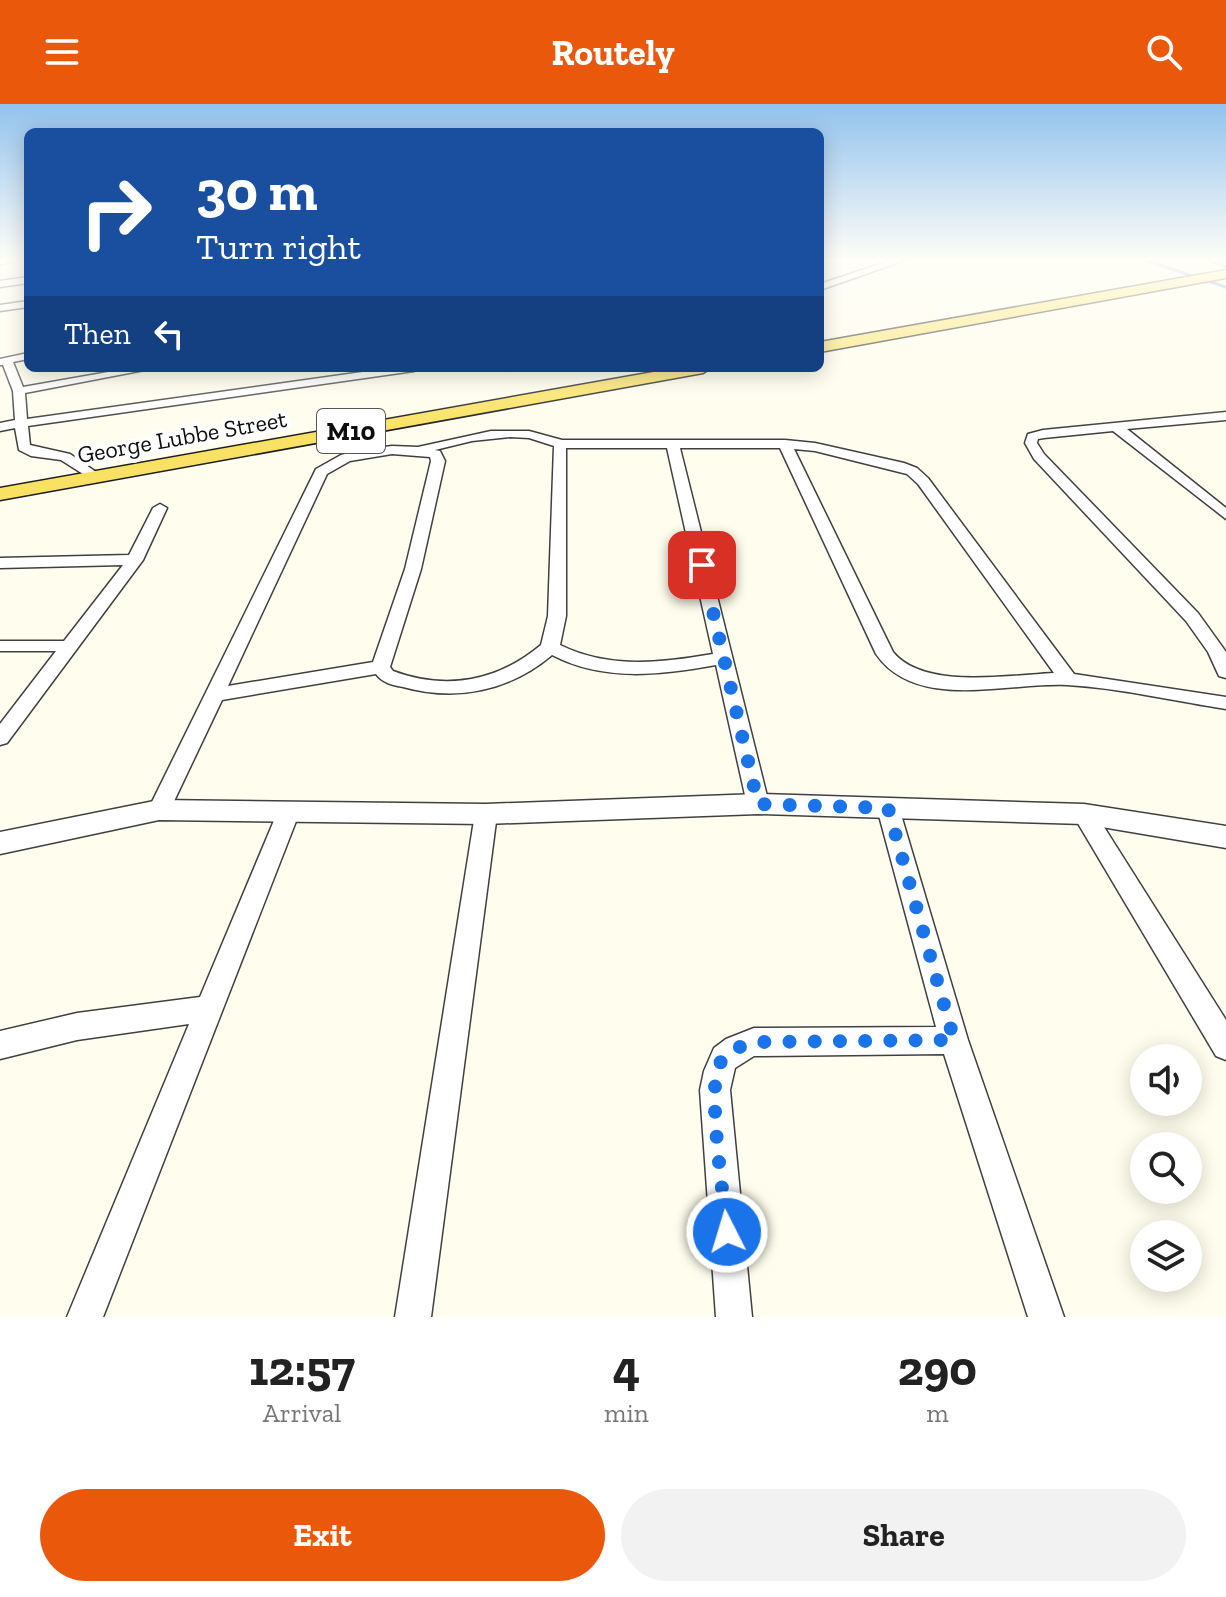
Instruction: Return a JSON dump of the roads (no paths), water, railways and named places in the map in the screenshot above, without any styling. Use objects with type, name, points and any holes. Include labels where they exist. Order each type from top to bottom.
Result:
[{"type":"main road","points":[[824,346],[992,316]]},
{"type":"main road","name":"George Lubbe Street","points":[[0,494],[681,372]]},
{"type":"street","points":[[24,357],[4,361],[19,391],[24,447],[36,453],[65,457],[94,477]]},
{"type":"street","points":[[19,391],[127,372]]},
{"type":"street","points":[[0,427],[385,372]]},
{"type":"street","points":[[1222,419],[1043,434],[1032,437],[1031,443],[1039,456],[1192,617],[1217,652],[1226,672]]},
{"type":"street","points":[[1116,427],[1226,515]]},
{"type":"street","points":[[159,810],[321,472],[342,460],[365,454],[422,450],[452,440],[526,435],[544,436],[560,444],[785,444],[815,447],[912,471],[923,481],[1068,679]]},
{"type":"street","points":[[672,442],[758,804]]},
{"type":"street","points":[[381,667],[386,675],[398,680],[428,686],[481,684],[508,677],[550,647],[557,616],[560,444]]},
{"type":"street","points":[[785,444],[885,654],[896,668],[908,675],[948,683],[1068,679],[1226,703]]},
{"type":"street","points":[[381,667],[413,569],[438,461],[435,454],[422,450]]},
{"type":"street","points":[[0,738],[135,560],[160,508]]},
{"type":"street","points":[[0,563],[135,560]]},
{"type":"street","points":[[0,646],[68,646]]},
{"type":"street","points":[[550,647],[581,663],[609,669],[680,666],[724,658]]},
{"type":"street","points":[[214,695],[381,667]]},
{"type":"street","points":[[0,843],[159,810],[486,814],[758,804],[1084,814],[1226,837]]},
{"type":"street","points":[[888,808],[954,1040],[1046,1317]]},
{"type":"street","points":[[85,1317],[289,811]]},
{"type":"street","points":[[413,1317],[486,814]]},
{"type":"street","points":[[1084,814],[1226,1046]]},
{"type":"street","points":[[0,1045],[24,1037],[121,1020],[208,1009]]},
{"type":"street","points":[[734,1317],[715,1090],[718,1066],[725,1057],[732,1049],[754,1042],[954,1040]]}]
